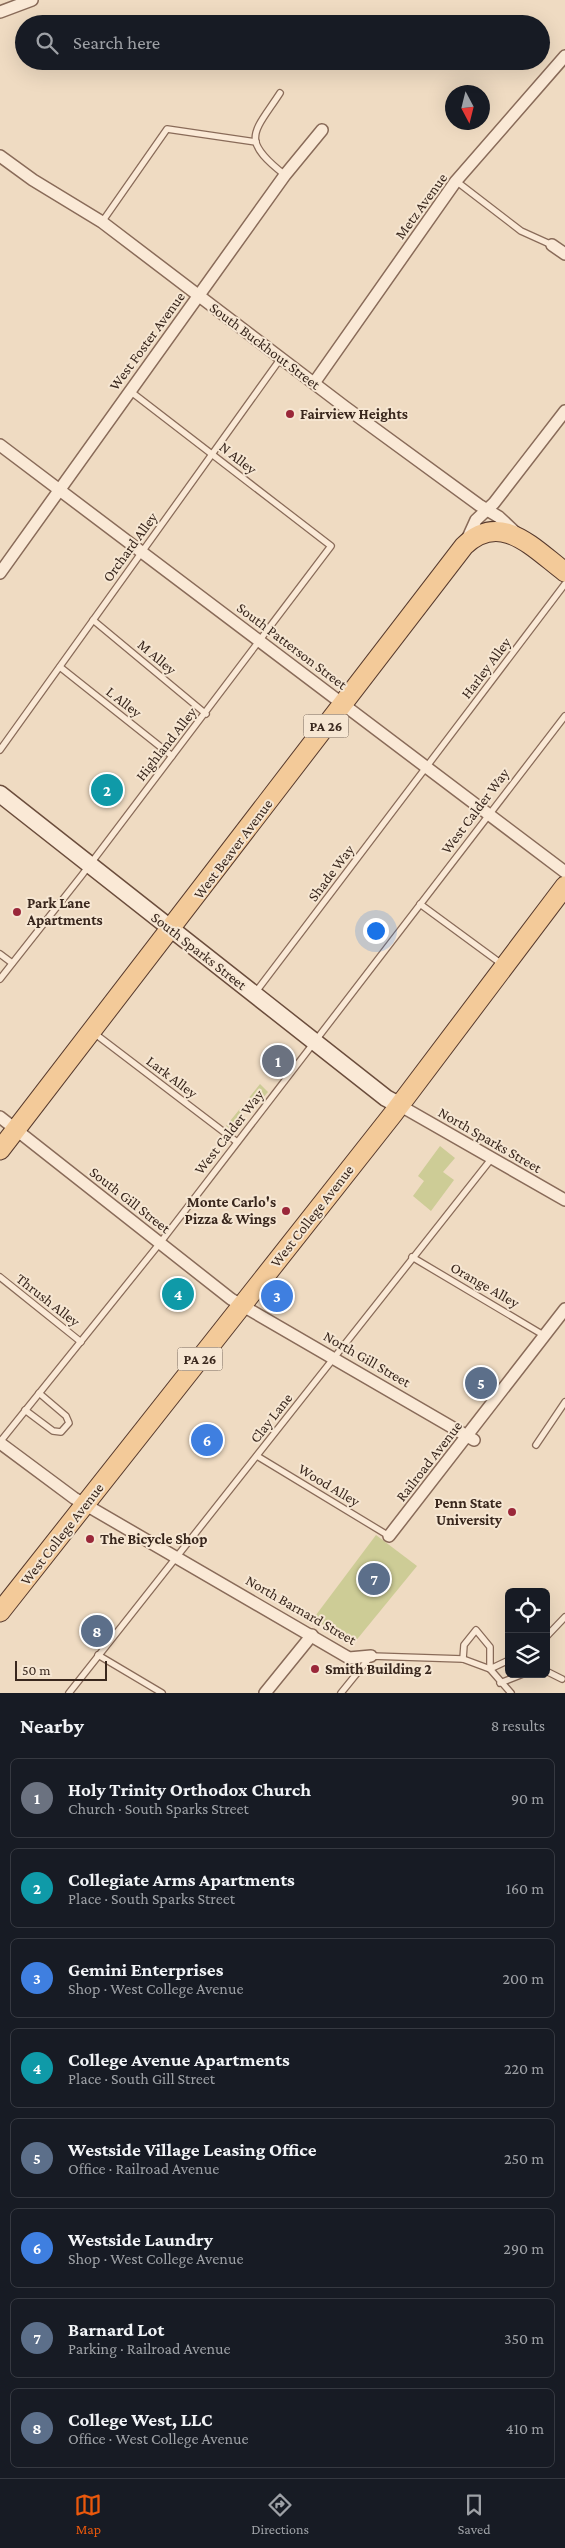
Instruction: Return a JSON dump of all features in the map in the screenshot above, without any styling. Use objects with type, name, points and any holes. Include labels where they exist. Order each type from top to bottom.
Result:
[{"type":"main road","name":"South Buckhout Street","points":[[489,531],[509,532],[565,572]]},
{"type":"main road","name":"West Beaver Avenue","points":[[0,1150],[171,930],[464,546],[477,536],[489,531]]},
{"type":"main road","name":"West College Avenue","points":[[0,1612],[399,1105],[565,886]]},
{"type":"street","points":[[0,12],[32,0]]},
{"type":"street","name":"Metz Avenue","points":[[314,383],[456,181],[565,56]]},
{"type":"street","name":"West Foster Avenue","points":[[0,573],[285,175],[322,130]]},
{"type":"street","name":"South Buckhout Street","points":[[0,156],[33,180],[102,222],[314,383],[499,517],[525,542]]},
{"type":"street","points":[[552,244],[565,254]]},
{"type":"street","name":"West Beaver Avenue","points":[[464,546],[476,520],[512,480],[565,411]]},
{"type":"street","name":"South Patterson Street","points":[[0,445],[565,872]]},
{"type":"street","name":"South Sparks Street","points":[[0,794],[386,1098],[399,1105]]},
{"type":"street","name":"North Sparks Street","points":[[399,1105],[565,1200]]},
{"type":"street","name":"South Gill Street","points":[[0,1117],[231,1299],[243,1305]]},
{"type":"street","name":"North Gill Street","points":[[243,1305],[471,1437]]},
{"type":"street","name":"Railroad Avenue","points":[[389,1536],[471,1437],[565,1309]]},
{"type":"street","name":"North Barnard Street","points":[[0,1442],[85,1505],[312,1634],[349,1658],[371,1656]]},
{"type":"street","points":[[265,1693],[312,1634]]},
{"type":"lane","points":[[280,93],[255,129],[256,142],[264,155],[285,175]]},
{"type":"lane","points":[[102,222],[167,130],[256,142]]},
{"type":"lane","points":[[456,181],[521,231],[552,244]]},
{"type":"lane","name":"Orchard Alley","points":[[0,750],[281,358]]},
{"type":"lane","name":"N Alley","points":[[130,390],[331,546]]},
{"type":"lane","name":"Highland Alley","points":[[0,979],[206,714],[331,546]]},
{"type":"lane","name":"Harley Alley","points":[[426,767],[565,584]]},
{"type":"lane","name":"M Alley","points":[[93,620],[206,714]]},
{"type":"lane","name":"L Alley","points":[[60,667],[172,756]]},
{"type":"lane","name":"West Calder Way","points":[[0,1442],[160,1243],[565,716]]},
{"type":"lane","name":"Shade Way","points":[[254,994],[426,767]]},
{"type":"lane","points":[[420,904],[505,966]]},
{"type":"lane","points":[[0,954],[12,963]]},
{"type":"lane","name":"Lark Alley","points":[[92,1032],[237,1142]]},
{"type":"lane","name":"Clay Lane","points":[[69,1693],[492,1158]]},
{"type":"lane","name":"Orange Alley","points":[[412,1257],[545,1336]]},
{"type":"lane","name":"Thrush Alley","points":[[0,1278],[81,1342]]},
{"type":"lane","points":[[26,1410],[53,1431],[60,1432],[67,1427],[69,1423],[66,1416],[40,1393]]},
{"type":"lane","points":[[536,1445],[565,1402]]},
{"type":"lane","name":"Wood Alley","points":[[257,1456],[389,1536]]},
{"type":"lane","points":[[550,1633],[565,1617]]},
{"type":"lane","points":[[463,1659],[464,1645],[476,1630],[490,1647],[490,1669],[510,1693]]},
{"type":"lane","points":[[98,1656],[162,1693]]},
{"type":"lane","points":[[342,1693],[371,1656]]},
{"type":"lane","name":"North Barnard Street","points":[[371,1656],[463,1659],[490,1669]]},
{"type":"lane","points":[[490,1669],[505,1662]]},
{"type":"lane","points":[[550,1673],[562,1679]]},
{"type":"lane","points":[[500,1683],[513,1678]]},
{"type":"shaded area","points":[[260,1084],[268,1092],[261,1100],[255,1096],[229,1128],[226,1126]]},
{"type":"shaded area","points":[[440,1146],[455,1158],[443,1172],[454,1180],[431,1211],[413,1196],[424,1181],[418,1176]]},
{"type":"shaded area","points":[[376,1535],[417,1566],[354,1643],[313,1619]]},
{"type":"place","name":"Fairview Heights","points":[[290,414]]},
{"type":"place","name":"Collegiate Arms Apartments","points":[[107,790]]},
{"type":"place","name":"Park Lane Apartments","points":[[17,912]]},
{"type":"place","name":"Holy Trinity Orthodox Church","points":[[278,1061]]},
{"type":"place","name":"Monte Carlo's Pizza & Wings","points":[[286,1211]]},
{"type":"place","name":"College Avenue Apartments","points":[[178,1294]]},
{"type":"place","name":"Gemini Enterprises","points":[[277,1296]]},
{"type":"place","name":"Westside Village Leasing Office","points":[[481,1383]]},
{"type":"place","name":"Westside Laundry","points":[[207,1440]]},
{"type":"place","name":"Penn State University","points":[[512,1512]]},
{"type":"place","name":"The Bicycle Shop","points":[[90,1539]]},
{"type":"place","name":"Barnard Lot","points":[[374,1579]]},
{"type":"place","name":"College West, LLC","points":[[97,1631]]},
{"type":"place","name":"Smith Building 2","points":[[315,1669]]}]
